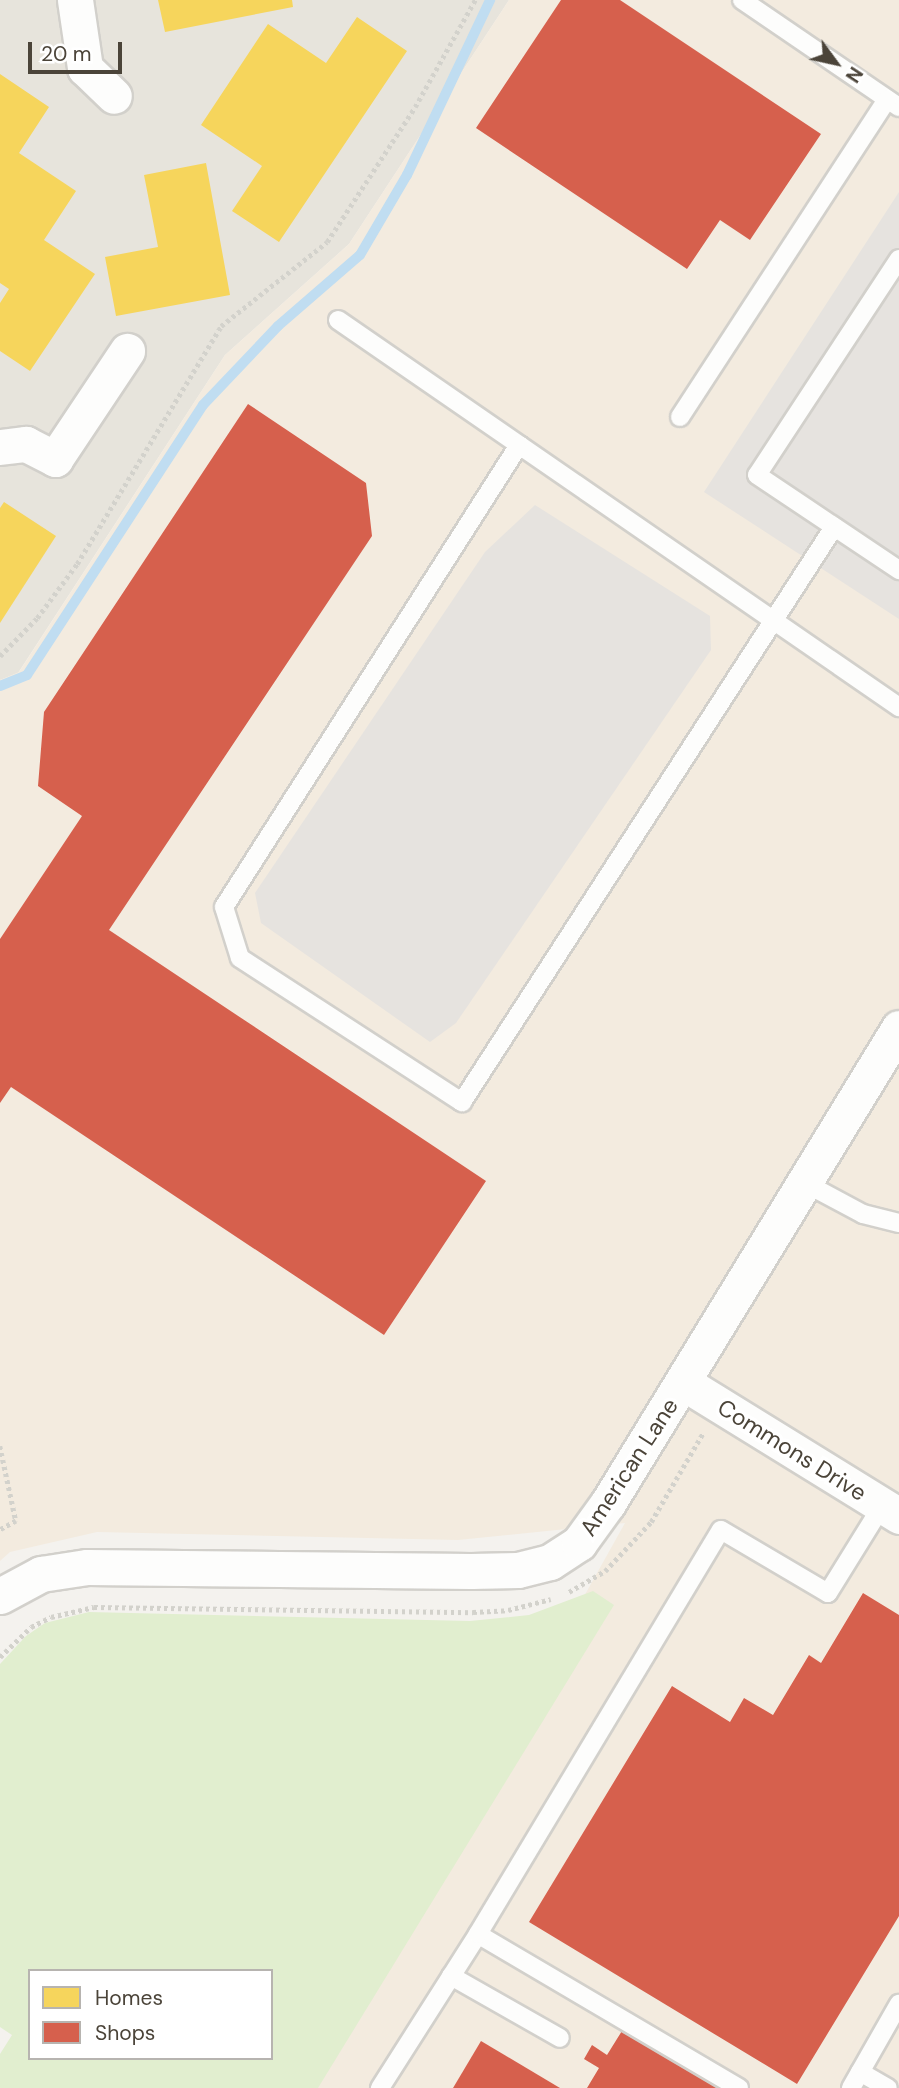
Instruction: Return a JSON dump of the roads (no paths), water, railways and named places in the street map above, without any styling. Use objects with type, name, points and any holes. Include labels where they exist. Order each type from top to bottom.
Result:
[{"type":"street","points":[[75,0],[85,68],[114,96]]},
{"type":"street","points":[[0,420],[13,446],[55,459],[127,351]]},
{"type":"street","name":"American Lane","points":[[0,1596],[41,1574],[87,1567],[471,1571],[518,1570],[550,1562],[579,1543],[684,1383],[899,1028]]},
{"type":"street","name":"Commons Drive","points":[[684,1383],[890,1511]]},
{"type":"lane","points":[[680,418],[893,103],[742,0]]},
{"type":"lane","points":[[899,259],[757,475],[899,570]]},
{"type":"lane","points":[[338,320],[899,706]]},
{"type":"lane","points":[[519,444],[224,907],[240,958],[461,1102],[690,754],[772,618],[834,527]]},
{"type":"lane","points":[[805,1183],[863,1214],[899,1223]]},
{"type":"lane","points":[[380,2088],[478,1934],[721,1530],[828,1593],[890,1511]]},
{"type":"lane","points":[[478,1934],[739,2088]]},
{"type":"lane","points":[[451,1976],[560,2038]]},
{"type":"lane","points":[[851,2088],[899,2004]]},
{"type":"lane","points":[[860,2072],[888,2088]]},
{"type":"waterway","points":[[0,686],[27,675],[203,405],[278,326],[360,255],[407,175],[490,0]]}]
